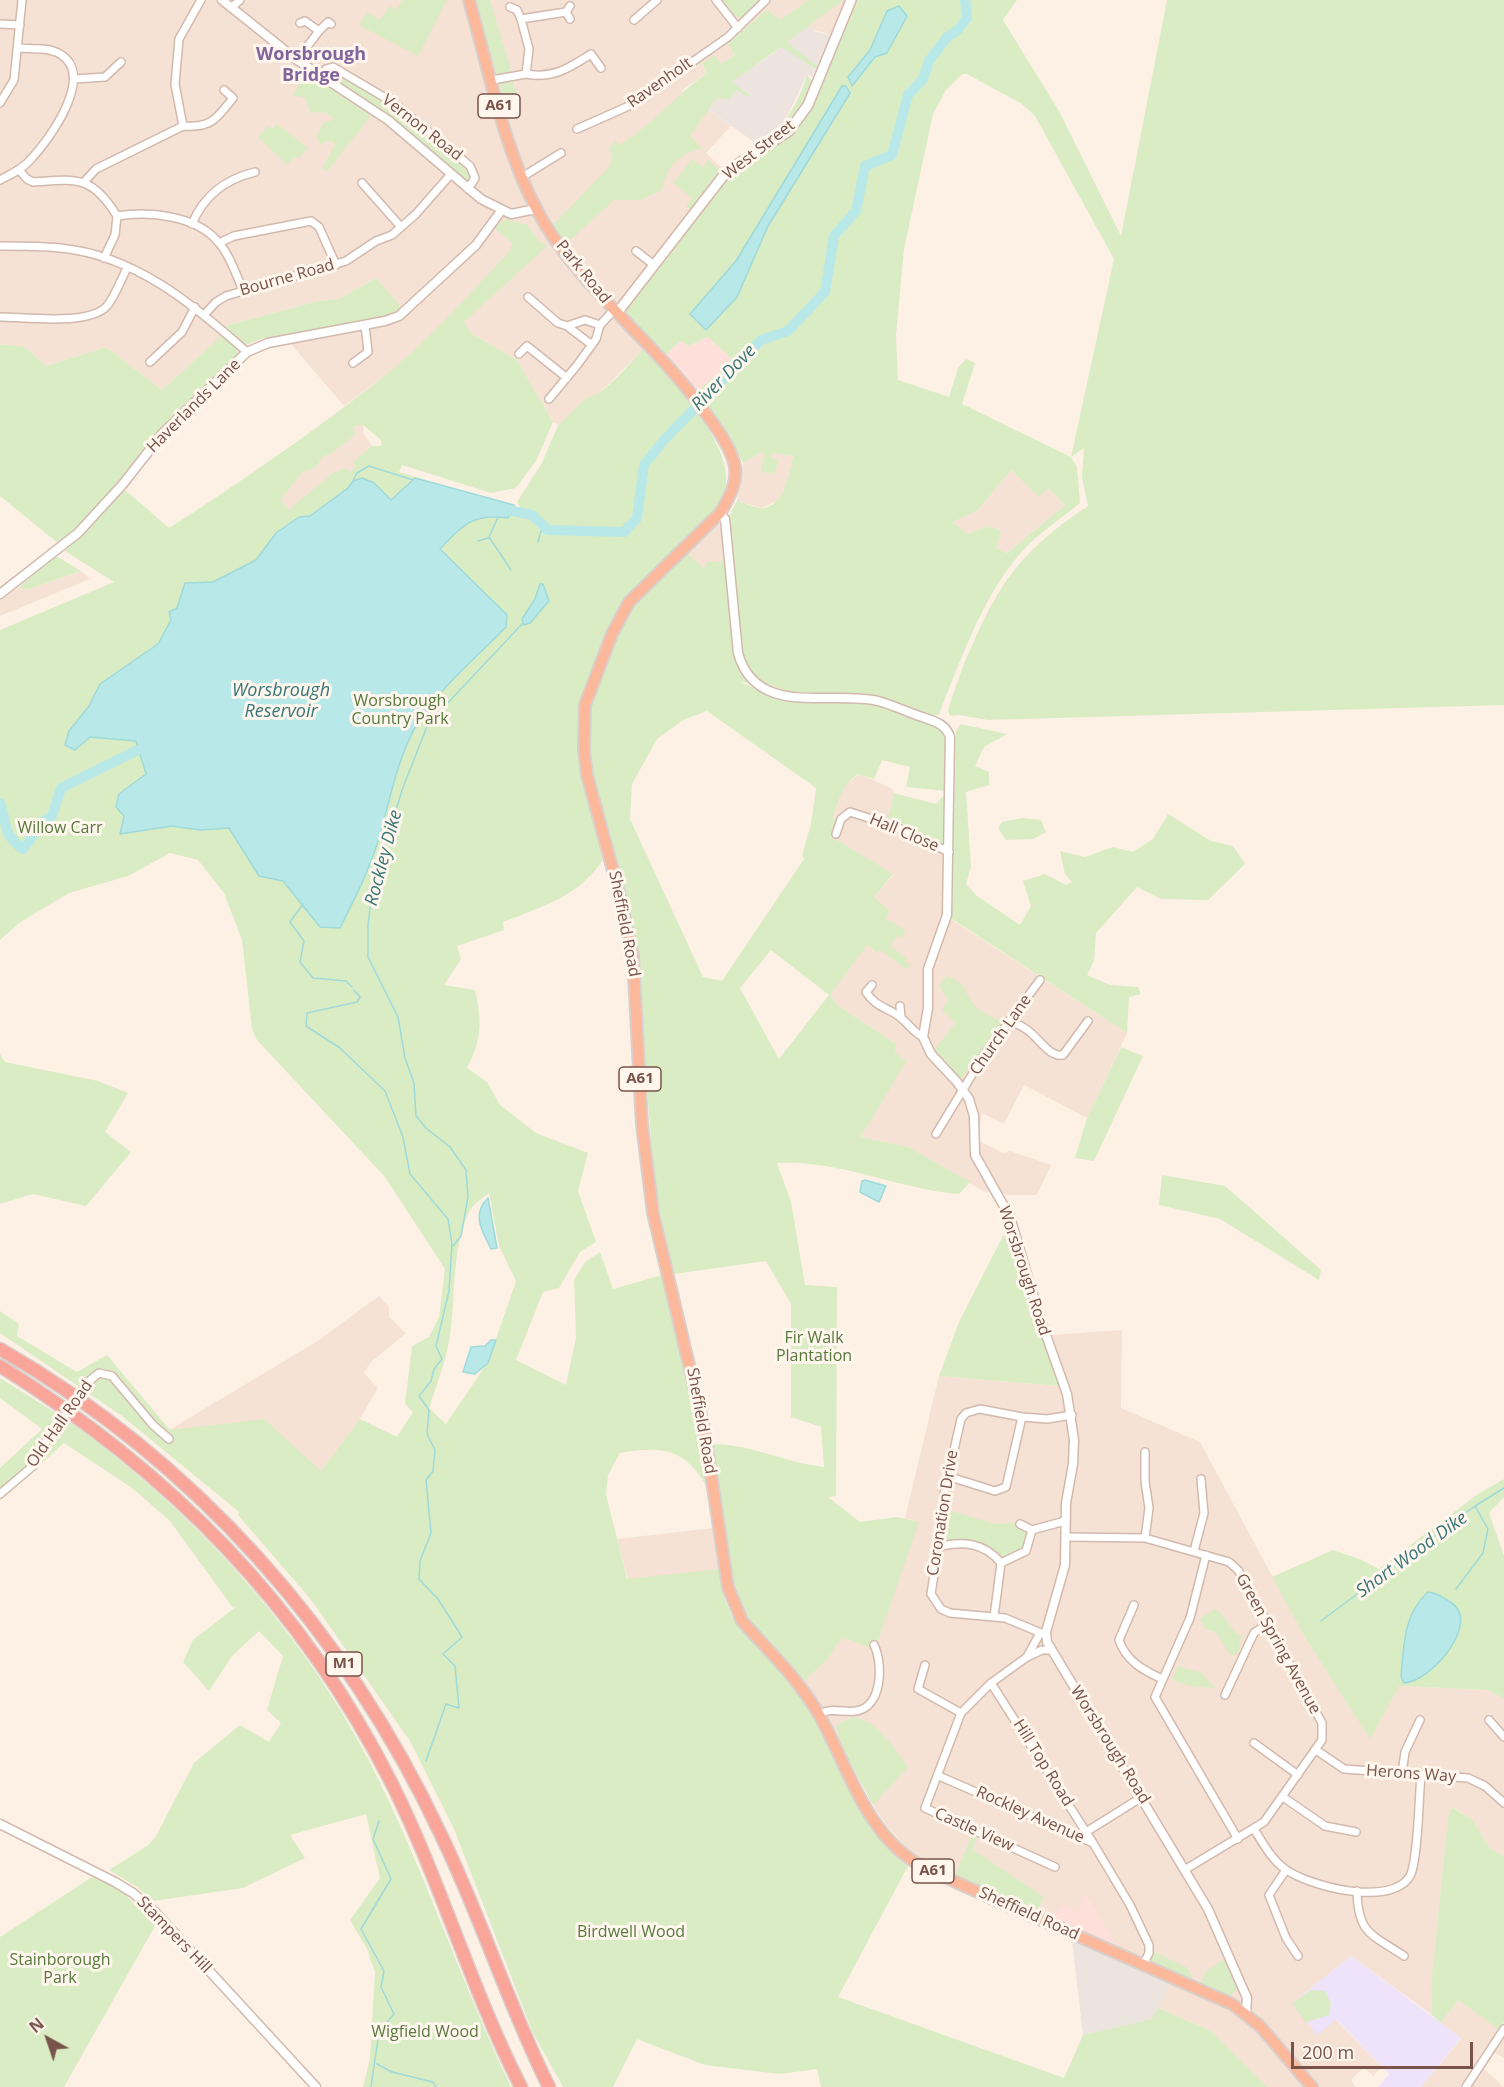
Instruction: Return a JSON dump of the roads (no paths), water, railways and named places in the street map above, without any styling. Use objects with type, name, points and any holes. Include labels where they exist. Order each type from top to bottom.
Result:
[{"type":"highway","name":"Park Road","points":[[469,0],[522,177],[550,232],[616,311],[689,390],[727,446],[734,462],[735,479],[731,495],[720,513]]},
{"type":"highway","name":"Sheffield Road","points":[[720,513],[630,602],[620,617],[585,705],[584,749],[587,775],[621,900],[633,957],[642,1125],[649,1185],[704,1428],[728,1587],[742,1621],[819,1714],[871,1814],[894,1846],[907,1857],[960,1884],[1232,2004],[1267,2034],[1312,2087]]},
{"type":"highway","name":"M1","points":[[0,1349],[74,1396],[168,1469],[256,1554],[324,1637],[380,1718],[427,1806],[516,2016],[549,2087]]},
{"type":"highway","name":"M1","points":[[0,1366],[93,1428],[172,1493],[245,1567],[317,1658],[346,1702],[392,1785],[521,2087]]},
{"type":"main road","name":"West Street","points":[[616,311],[727,171],[778,139],[799,118],[808,105],[851,0]]},
{"type":"street","points":[[0,103],[3,93],[14,80],[22,0]]},
{"type":"street","points":[[183,126],[175,84],[179,39],[201,0]]},
{"type":"street","name":"Vernon Road","points":[[222,0],[297,60],[388,120],[468,189],[501,211]]},
{"type":"street","points":[[232,7],[240,0]]},
{"type":"street","points":[[634,20],[657,0]]},
{"type":"street","points":[[716,0],[738,28]]},
{"type":"street","name":"Ravenholt","points":[[577,129],[631,105],[738,28],[766,0]]},
{"type":"street","points":[[510,7],[517,10],[529,49],[526,74]]},
{"type":"street","points":[[521,19],[569,12]]},
{"type":"street","points":[[300,23],[304,21],[319,31]]},
{"type":"street","points":[[297,60],[327,22],[331,24]]},
{"type":"street","points":[[0,24],[20,25]]},
{"type":"street","points":[[0,180],[19,170],[41,147],[70,101],[74,79],[69,63],[62,55],[52,50],[18,48]]},
{"type":"street","points":[[492,80],[526,74],[548,76],[562,72],[594,52],[601,68]]},
{"type":"street","points":[[74,79],[105,76],[121,62]]},
{"type":"street","name":"Vernon Road","points":[[321,77],[326,69],[333,67],[394,103],[470,166],[475,178],[468,189]]},
{"type":"street","points":[[85,182],[96,170],[183,126],[200,127],[214,121],[233,98],[224,90]]},
{"type":"street","points":[[522,177],[561,153]]},
{"type":"street","points":[[19,170],[33,182],[85,182],[117,216],[177,217],[192,224],[219,243],[243,290]]},
{"type":"street","points":[[192,224],[206,200],[219,188],[234,178],[255,172]]},
{"type":"street","name":"Bourne Road","points":[[205,314],[216,302],[243,290],[336,265],[401,227],[451,174]]},
{"type":"street","points":[[362,183],[401,227]]},
{"type":"street","points":[[501,211],[520,214],[537,209]]},
{"type":"street","name":"Haverlands Lane","points":[[0,594],[78,532],[123,484],[163,433],[247,352],[268,343],[365,325],[399,316],[476,245],[501,211]]},
{"type":"street","points":[[104,258],[116,235],[117,216]]},
{"type":"street","points":[[219,243],[234,236],[310,221],[319,227],[336,265]]},
{"type":"street","points":[[0,246],[63,248],[104,258],[160,282],[205,314],[247,352]]},
{"type":"street","points":[[636,251],[654,265]]},
{"type":"street","points":[[0,317],[77,318],[93,314],[106,308],[127,268]]},
{"type":"street","points":[[528,297],[558,323],[567,326],[592,345]]},
{"type":"street","points":[[150,362],[182,332],[195,307]]},
{"type":"street","points":[[549,399],[592,345],[599,333],[600,325],[616,311]]},
{"type":"street","points":[[567,326],[585,320],[600,325]]},
{"type":"street","points":[[353,363],[368,352],[365,325]]},
{"type":"street","points":[[519,354],[527,346],[567,378]]},
{"type":"street","points":[[720,513],[725,519],[738,653],[746,675],[757,685],[773,693],[877,701],[945,727],[950,737],[947,915],[928,969],[928,1008],[923,1037],[914,1032],[901,1017],[870,998],[866,992],[872,985]]},
{"type":"street","name":"Hall Close","points":[[836,834],[841,819],[850,812],[894,826],[949,852]]},
{"type":"street","name":"Church Lane","points":[[936,1134],[1008,1022],[1040,981]]},
{"type":"street","points":[[900,1006],[901,1017]]},
{"type":"street","points":[[1008,1022],[1027,1027],[1047,1049],[1063,1055],[1088,1021]]},
{"type":"street","name":"Worsbrough Road","points":[[923,1037],[931,1054],[964,1090],[974,1116],[975,1155],[1010,1217],[1072,1415],[1073,1464],[1065,1521],[1065,1565],[1043,1634],[1186,1869],[1230,1953],[1247,1998],[1246,2015]]},
{"type":"street","name":"Old Hall Road","points":[[0,1494],[33,1466],[38,1452],[88,1382],[99,1373],[112,1376],[153,1425],[169,1439]]},
{"type":"street","name":"Coronation Drive","points":[[1043,1634],[1020,1623],[994,1617],[950,1613],[934,1602],[931,1594],[931,1581],[947,1476],[958,1426],[966,1413],[980,1409],[1022,1418],[1047,1419],[1072,1415]]},
{"type":"street","points":[[947,1476],[995,1491],[1006,1487],[1022,1418]]},
{"type":"street","points":[[1145,1452],[1144,1481],[1149,1508],[1145,1538]]},
{"type":"street","points":[[1194,1551],[1204,1513],[1201,1479]]},
{"type":"street","points":[[1020,1524],[1032,1530],[1065,1521]]},
{"type":"street","points":[[1001,1563],[1026,1551],[1032,1530]]},
{"type":"street","name":"Green Spring Avenue","points":[[1066,1537],[1145,1538],[1229,1562],[1238,1570],[1322,1723],[1322,1740],[1264,1822],[1186,1869]]},
{"type":"street","points":[[938,1547],[959,1542],[975,1545],[990,1552],[1001,1563]]},
{"type":"street","points":[[1206,1555],[1190,1618],[1155,1697],[1238,1839]]},
{"type":"street","points":[[994,1617],[1001,1563]]},
{"type":"street","points":[[1134,1605],[1119,1640],[1121,1646],[1137,1666],[1162,1679]]},
{"type":"street","points":[[1225,1695],[1254,1633],[1268,1623]]},
{"type":"street","points":[[1027,1657],[1043,1634]]},
{"type":"street","points":[[819,1714],[830,1709],[858,1711],[867,1707],[881,1677],[881,1664],[874,1645]]},
{"type":"street","points":[[939,1776],[961,1713],[992,1683],[1027,1657],[1042,1650],[1051,1650]]},
{"type":"street","points":[[925,1665],[918,1689],[961,1713]]},
{"type":"street","name":"Hill Top Road","points":[[992,1683],[1093,1843]]},
{"type":"street","points":[[1402,1773],[1405,1752],[1420,1720]]},
{"type":"street","points":[[1488,1720],[1504,1737]]},
{"type":"street","points":[[1254,1743],[1298,1775]]},
{"type":"street","name":"Herons Way","points":[[1316,1750],[1344,1769],[1456,1776],[1477,1781],[1504,1803]]},
{"type":"street","points":[[1254,1828],[1273,1858],[1286,1870],[1317,1883],[1357,1891],[1388,1890],[1398,1887],[1409,1878],[1413,1867],[1420,1775]]},
{"type":"street","name":"Rockley Avenue","points":[[939,1776],[1093,1843],[1130,1905],[1149,1945],[1149,1953],[1143,1965]]},
{"type":"street","name":"Castle View","points":[[939,1776],[925,1808],[1055,1867]]},
{"type":"street","points":[[1086,1832],[1142,1797]]},
{"type":"street","points":[[1283,1797],[1325,1826],[1356,1832]]},
{"type":"street","points":[[1063,1830],[1075,1823],[1076,1816]]},
{"type":"street","name":"Stampers Hill","points":[[0,1824],[133,1893],[163,1920],[316,2087]]},
{"type":"street","points":[[1286,1870],[1269,1896],[1286,1938],[1298,1956]]},
{"type":"street","points":[[1357,1891],[1358,1918],[1363,1926],[1404,1956]]},
{"type":"street","points":[[1466,2087],[1504,2029]]},
{"type":"water","points":[[899,6],[907,16],[887,53],[875,57],[852,86],[848,77],[870,50],[887,11]]},
{"type":"water","points":[[842,86],[846,86],[850,93],[768,226],[737,297],[706,330],[690,314],[736,261]]},
{"type":"water","name":"Worsbrough Reservoir","points":[[362,478],[374,483],[391,500],[415,478],[514,505],[508,518],[486,517],[470,522],[440,549],[507,615],[506,627],[445,687],[417,723],[397,772],[374,852],[356,896],[340,928],[320,927],[283,881],[259,876],[229,828],[200,830],[172,826],[120,834],[124,816],[116,807],[119,794],[146,774],[136,741],[90,737],[75,750],[65,745],[69,731],[89,706],[100,684],[158,644],[171,620],[169,612],[177,608],[185,583],[213,582],[256,560],[276,533],[299,517],[310,516],[348,488],[353,481]]},
{"type":"water","points":[[540,584],[543,584],[549,601],[530,623],[524,625],[522,619],[535,599]]},
{"type":"water","points":[[862,1181],[886,1186],[879,1202],[860,1192]]},
{"type":"water","points":[[488,1198],[497,1248],[491,1249],[479,1216]]},
{"type":"water","points":[[491,1340],[496,1340],[488,1363],[475,1374],[463,1372],[471,1347],[485,1346]]},
{"type":"water","points":[[1428,1592],[1437,1594],[1450,1602],[1459,1611],[1461,1623],[1450,1649],[1439,1662],[1427,1673],[1404,1683],[1401,1677],[1406,1631],[1414,1610]]},
{"type":"waterway","name":"River Dove","points":[[498,508],[532,515],[548,530],[624,532],[637,518],[644,465],[664,440],[761,340],[788,331],[825,292],[834,236],[856,211],[865,166],[892,155],[908,95],[923,79],[929,61],[947,37],[957,31],[967,18],[965,0]]},
{"type":"waterway","points":[[353,481],[357,473],[369,466],[413,480]]},
{"type":"waterway","points":[[498,517],[489,537],[511,570]]},
{"type":"waterway","points":[[538,542],[541,531],[548,530]]},
{"type":"waterway","points":[[478,541],[488,538]]},
{"type":"waterway","name":"Rockley Dike","points":[[453,1246],[461,1236],[468,1197],[466,1170],[450,1147],[426,1128],[416,1116],[414,1083],[405,1058],[398,1017],[368,957],[368,925],[372,892],[402,790],[428,724],[523,623]]},
{"type":"waterway","name":"River Dove","points":[[0,803],[8,833],[23,849],[45,820],[52,816],[61,788],[150,744]]},
{"type":"waterway","name":"Rockley Dike","points":[[303,904],[290,922],[304,941],[300,962],[313,978],[346,981],[352,987]]},
{"type":"waterway","name":"Rockley Dike","points":[[354,990],[360,997],[357,1002],[307,1013],[306,1026],[340,1048],[385,1091],[403,1137],[410,1174],[448,1219],[452,1244],[449,1291],[436,1346],[442,1359],[434,1369],[431,1381],[419,1396],[429,1410],[427,1434],[435,1450],[433,1471],[426,1480],[431,1533],[420,1561],[419,1579],[438,1599],[462,1637],[443,1654],[455,1666],[459,1708],[446,1704],[426,1761]]},
{"type":"waterway","name":"Short Wood Dike","points":[[1321,1621],[1475,1506],[1504,1488]]},
{"type":"waterway","points":[[1456,1589],[1483,1553],[1488,1529],[1475,1506]]},
{"type":"waterway","name":"Rockley Dike","points":[[371,2087],[379,2032],[394,2014],[381,1987],[384,1971],[361,1929],[391,1879],[373,1839],[379,1821]]},
{"type":"waterway","points":[[377,2064],[392,2072],[433,2082],[436,2087]]},
{"type":"district","name":"Worsbrough Bridge","points":[[311,65]]},
{"type":"park label","name":"Worsbrough Country Park","points":[[400,710]]},
{"type":"park label","name":"Willow Carr","points":[[60,828]]},
{"type":"park label","name":"Fir Walk Plantation","points":[[814,1347]]},
{"type":"park label","name":"Birdwell Wood","points":[[631,1932]]},
{"type":"park label","name":"Stainborough Park","points":[[60,1969]]},
{"type":"park label","name":"Wigfield Wood","points":[[425,2032]]}]
